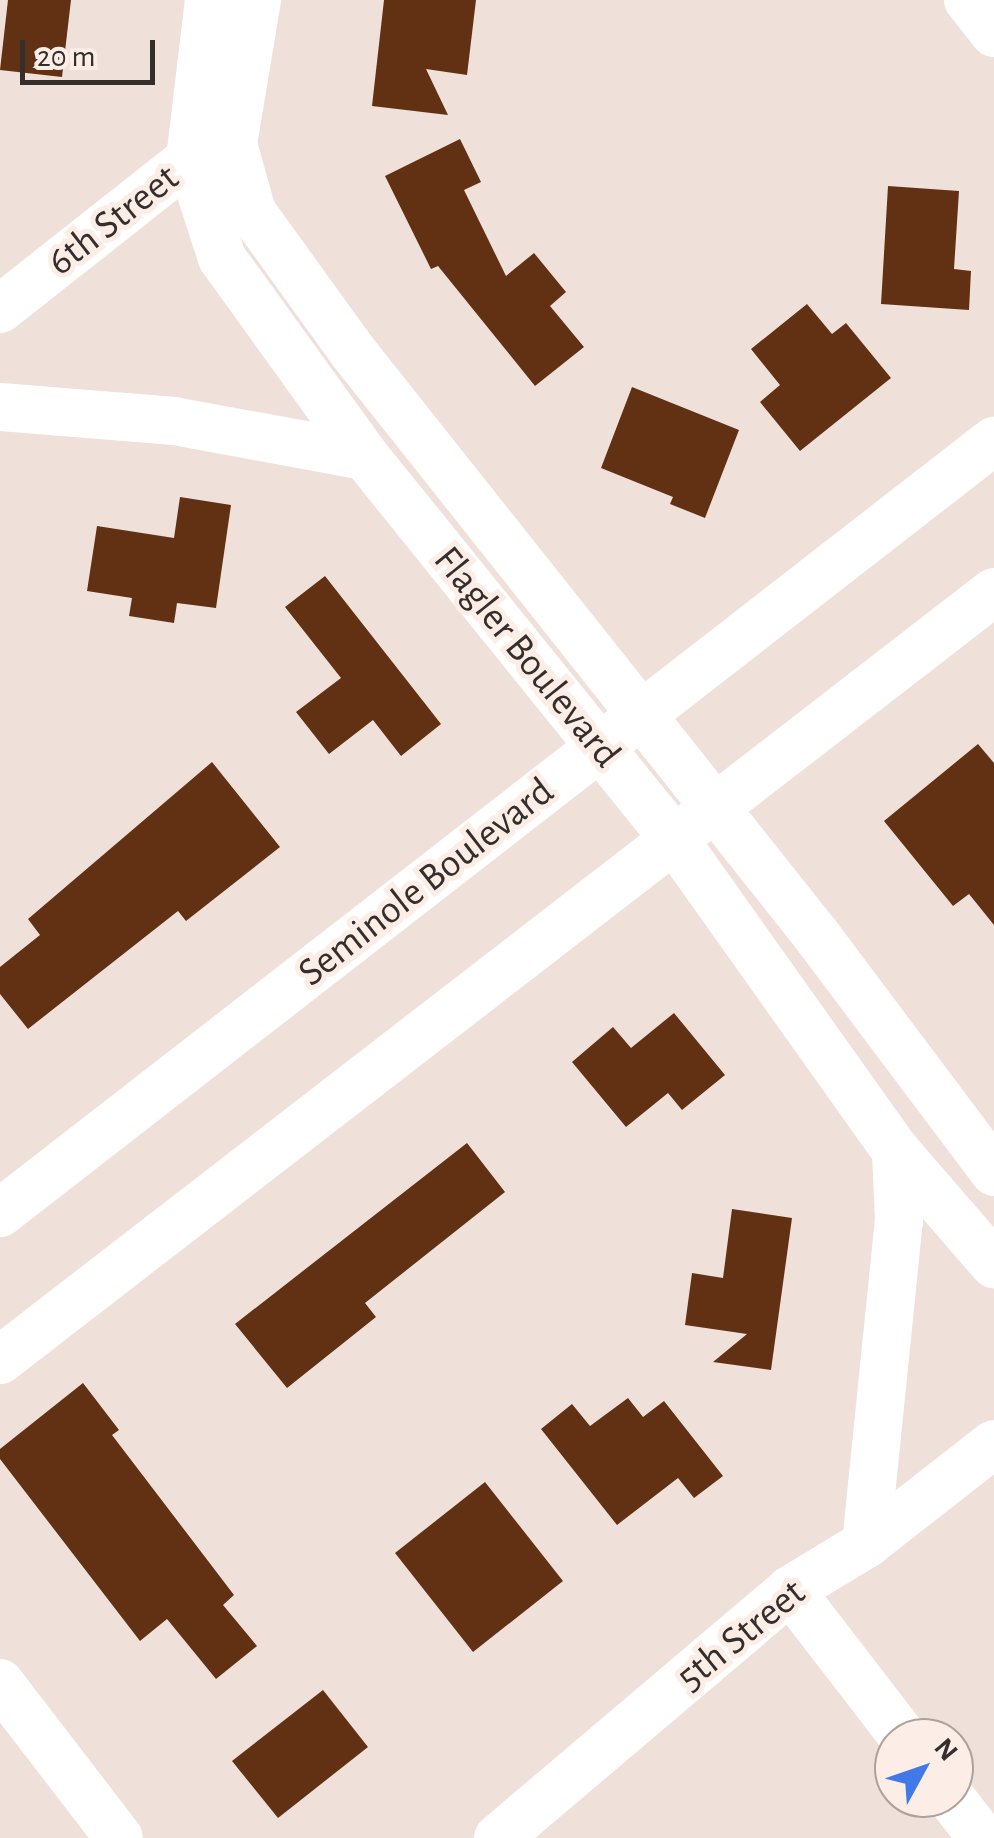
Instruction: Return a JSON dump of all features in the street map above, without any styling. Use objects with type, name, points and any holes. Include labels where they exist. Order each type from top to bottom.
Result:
[{"type":"street","name":"Flagler Boulevard","points":[[209,0],[212,152],[222,258],[365,456],[674,839],[896,1151],[994,1264]]},
{"type":"street","name":"Flagler Boulevard","points":[[212,152],[257,0]]},
{"type":"street","points":[[968,0],[994,34]]},
{"type":"street","name":"Flagler Boulevard","points":[[212,152],[352,352],[712,810],[817,936],[994,1172]]},
{"type":"street","name":"6th Street","points":[[0,309],[212,152]]},
{"type":"street","points":[[0,407],[174,421],[365,456]]},
{"type":"street","name":"Seminole Boulevard","points":[[0,1213],[994,442]]},
{"type":"street","points":[[0,1360],[994,592]]},
{"type":"street","points":[[866,1544],[899,1221],[896,1151]]},
{"type":"street","name":"5th Street","points":[[498,1838],[790,1590],[866,1544],[994,1444]]},
{"type":"street","points":[[790,1590],[889,1718]]},
{"type":"street","points":[[0,1684],[119,1838]]},
{"type":"street","points":[[966,1818],[982,1838]]},
{"type":"building","points":[[8,0],[71,0],[62,77],[0,70]]},
{"type":"building","points":[[384,0],[476,0],[467,75],[426,69],[448,115],[372,106]]},
{"type":"building","points":[[460,139],[481,182],[464,190],[506,276],[534,253],[566,292],[550,306],[584,347],[535,386],[438,266],[431,269],[385,176]]},
{"type":"building","points":[[888,186],[959,191],[954,269],[971,271],[969,310],[881,304]]},
{"type":"building","points":[[807,304],[832,334],[846,323],[891,378],[800,451],[760,402],[780,385],[751,349]]},
{"type":"building","points":[[632,387],[739,430],[705,518],[670,504],[673,497],[601,468]]},
{"type":"building","points":[[180,497],[231,505],[216,608],[177,603],[174,623],[129,616],[132,598],[87,591],[97,526],[174,538]]},
{"type":"building","points":[[325,576],[441,724],[401,756],[373,720],[329,754],[296,712],[341,678],[285,607]]},
{"type":"building","points":[[978,744],[994,763],[994,925],[969,894],[953,906],[884,821]]},
{"type":"building","points":[[212,762],[280,847],[186,921],[178,911],[28,1029],[0,994],[0,967],[40,935],[28,919]]},
{"type":"building","points":[[674,1013],[725,1075],[682,1110],[668,1093],[626,1127],[572,1062],[613,1027],[631,1048]]},
{"type":"building","points":[[467,1143],[505,1192],[365,1303],[376,1317],[287,1388],[235,1324]]},
{"type":"building","points":[[732,1209],[792,1218],[771,1370],[713,1362],[747,1334],[685,1325],[692,1273],[723,1278]]},
{"type":"building","points":[[83,1383],[119,1430],[112,1435],[234,1595],[223,1605],[257,1646],[216,1679],[167,1619],[140,1641],[0,1459],[0,1449]]},
{"type":"building","points":[[628,1398],[643,1417],[664,1401],[723,1476],[694,1498],[678,1478],[617,1525],[541,1429],[572,1404],[590,1426]]},
{"type":"building","points":[[485,1482],[563,1581],[473,1652],[395,1553]]},
{"type":"building","points":[[323,1690],[368,1747],[278,1818],[232,1761]]}]
